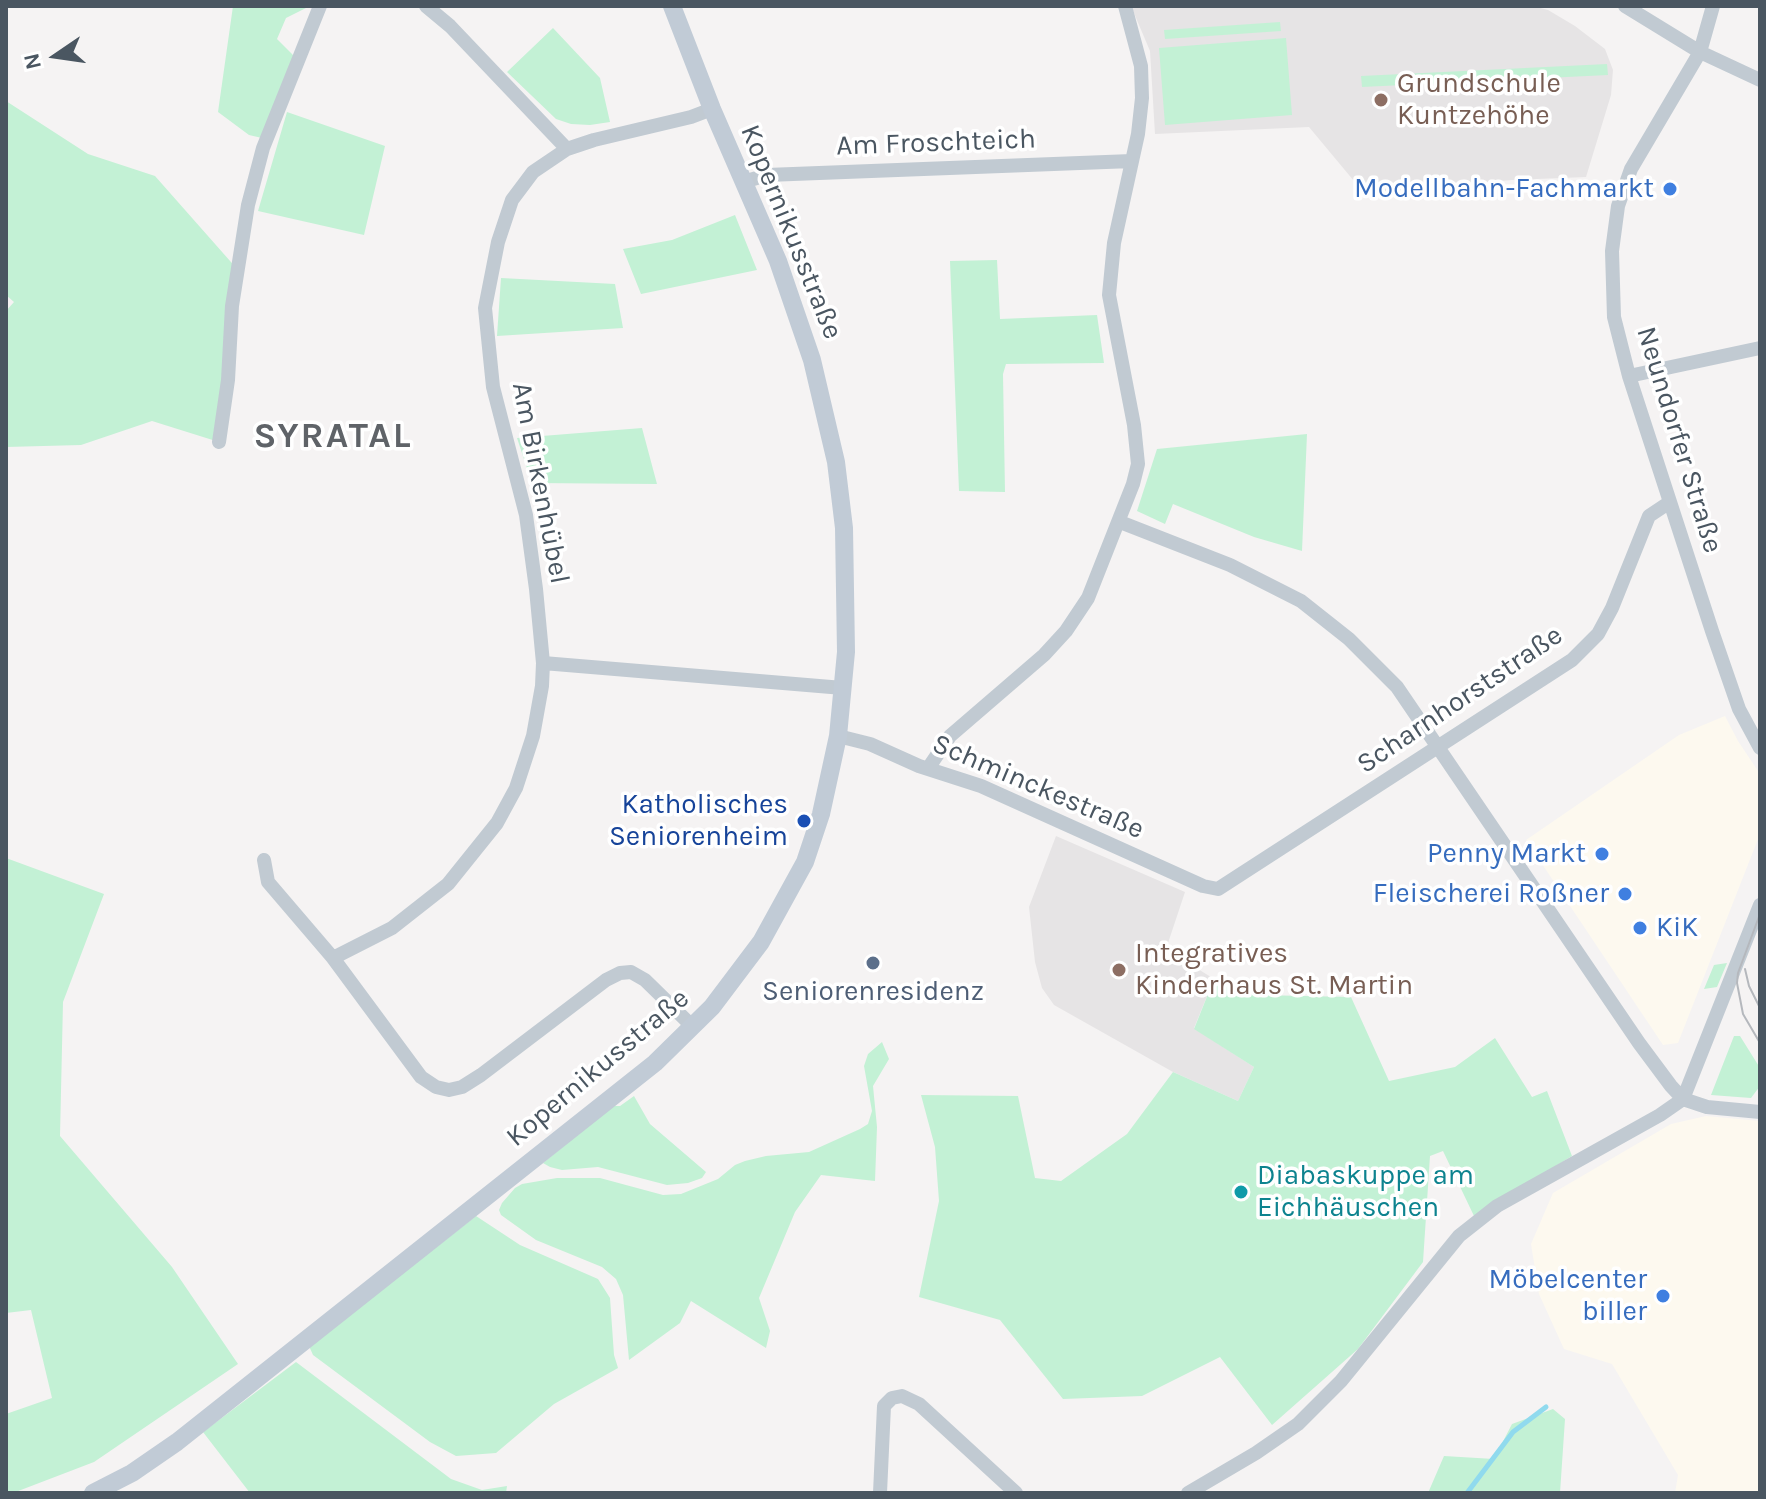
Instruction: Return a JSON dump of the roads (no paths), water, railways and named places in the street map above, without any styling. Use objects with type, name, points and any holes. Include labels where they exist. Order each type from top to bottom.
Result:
[{"type":"street","points":[[219,442],[228,380],[232,306],[248,205],[263,148],[320,6]]},
{"type":"street","points":[[426,6],[450,26],[567,149]]},
{"type":"street","name":"Kopernikusstraße","points":[[93,1493],[132,1473],[177,1442],[655,1063],[712,1007],[761,942],[805,862],[821,814],[838,736],[846,652],[844,528],[836,462],[812,360],[778,261],[712,109],[672,6]]},
{"type":"street","points":[[929,767],[950,736],[1044,655],[1066,631],[1088,598],[1120,522],[1138,464],[1124,366],[1109,295],[1114,243],[1142,98],[1141,66],[1125,6]]},
{"type":"street","points":[[1625,6],[1700,52],[1760,80]]},
{"type":"street","name":"Neundorfer Straße","points":[[1713,6],[1700,52],[1631,169],[1618,206],[1612,251],[1614,317],[1629,376],[1739,709],[1760,748]]},
{"type":"street","name":"Am Birkenhübel","points":[[333,958],[392,928],[448,884],[497,823],[516,788],[533,736],[543,663],[526,515],[493,387],[485,308],[498,242],[512,200],[533,172],[567,149],[712,109]]},
{"type":"street","name":"Am Froschteich","points":[[743,182],[767,175],[1132,161]]},
{"type":"street","points":[[1629,376],[1760,348]]},
{"type":"street","name":"Scharnhorststraße","points":[[1218,889],[1572,660],[1598,634],[1612,608],[1649,516],[1670,502]]},
{"type":"street","points":[[1120,522],[1230,565],[1301,601],[1349,639],[1397,687],[1671,1086],[1683,1099],[1707,1107],[1760,1112]]},
{"type":"street","points":[[543,663],[843,688]]},
{"type":"street","name":"Schminckestraße","points":[[838,736],[870,744],[919,766],[981,786],[1203,886],[1218,889]]},
{"type":"street","points":[[264,860],[268,882],[333,958],[421,1077],[436,1087],[449,1090],[462,1087],[606,980],[620,973],[631,972],[645,980],[693,1027]]},
{"type":"street","points":[[1188,1493],[1298,1424],[1341,1381],[1459,1236],[1497,1206],[1668,1111],[1683,1099],[1760,905]]},
{"type":"street","points":[[880,1493],[884,1406],[892,1398],[902,1396],[919,1404],[1016,1493]]},
{"type":"waterway","points":[[1467,1493],[1513,1432],[1546,1407]]},
{"type":"tram line","points":[[1760,914],[1737,983],[1743,1014],[1760,1043]]},
{"type":"tram line","points":[[1745,969],[1760,1008]]},
{"type":"place","name":"Grundschule Kuntzehöhe","points":[[1381,100]]},
{"type":"place","name":"Modellbahn-Fachmarkt","points":[[1670,189]]},
{"type":"place","name":"Katholisches Seniorenheim","points":[[804,821]]},
{"type":"place","name":"Penny Markt","points":[[1602,854]]},
{"type":"place","name":"Fleischerei Roßner","points":[[1625,894]]},
{"type":"place","name":"KiK","points":[[1640,928]]},
{"type":"place","name":"Seniorenresidenz","points":[[873,963]]},
{"type":"place","name":"Integratives Kinderhaus St. Martin","points":[[1119,970]]},
{"type":"place","name":"Diabaskuppe am Eichhäuschen","points":[[1241,1192]]},
{"type":"place","name":"Möbelcenter biller","points":[[1663,1296]]},
{"type":"district","name":"SYRATAL","points":[[333,437]]}]
